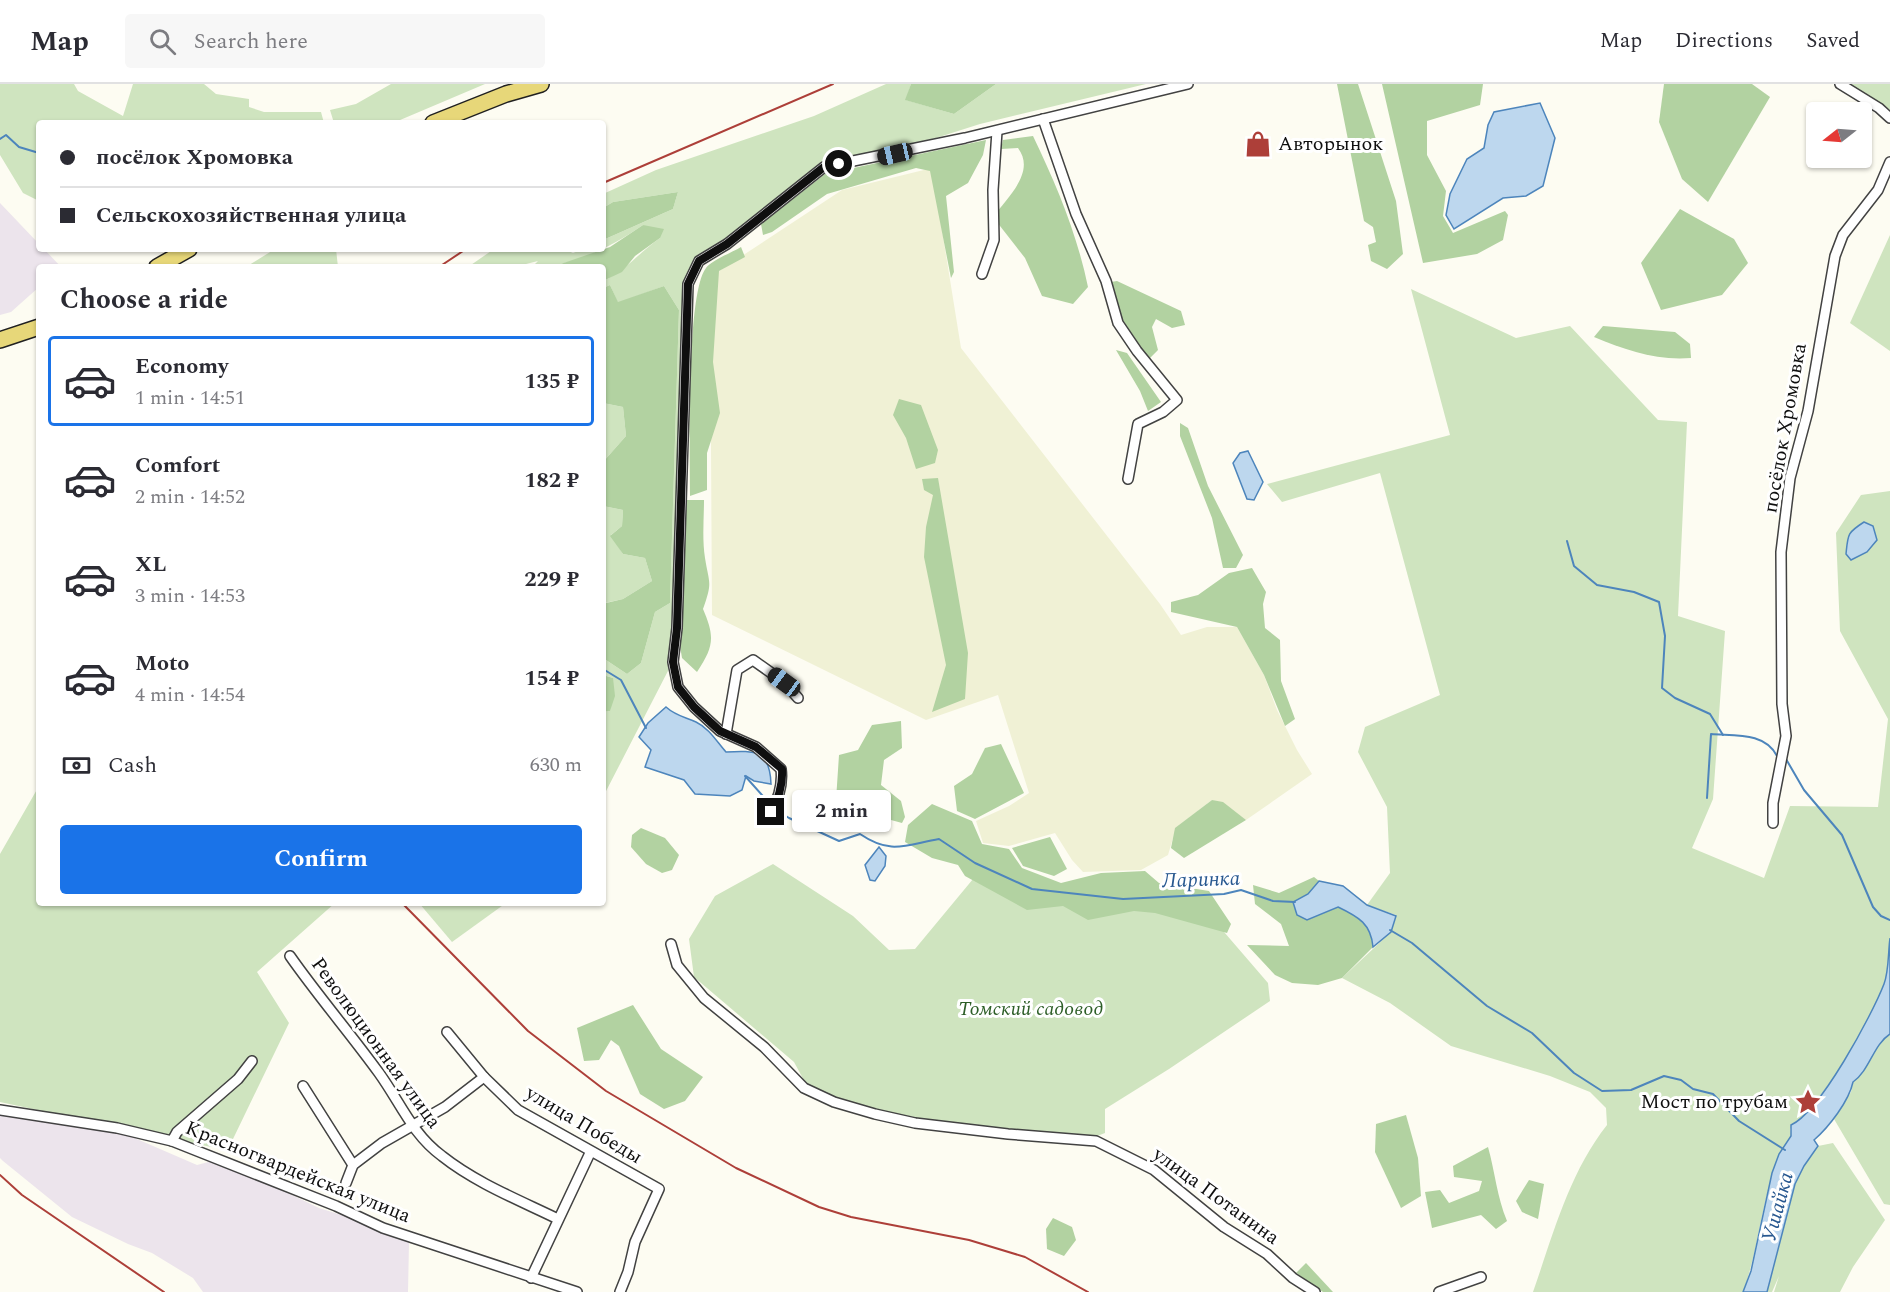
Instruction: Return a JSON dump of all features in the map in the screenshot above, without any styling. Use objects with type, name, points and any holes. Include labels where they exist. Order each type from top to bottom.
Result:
[{"type":"main road","points":[[506,94],[524,84]]},
{"type":"main road","points":[[441,120],[506,94],[541,84]]},
{"type":"main road","points":[[162,264],[184,252]]},
{"type":"main road","points":[[0,340],[36,328]]},
{"type":"street","points":[[771,812],[777,802],[783,781],[782,769],[756,747],[726,734],[694,707],[678,687],[673,662],[677,628],[688,284],[699,261],[727,244],[824,167],[872,159],[1188,84]]},
{"type":"street","points":[[1840,84],[1880,108],[1890,118]]},
{"type":"street","points":[[1043,119],[1076,214],[1106,281],[1118,323],[1137,351],[1177,400],[1163,412],[1138,424],[1128,479]]},
{"type":"street","points":[[982,274],[994,240],[993,190],[997,130]]},
{"type":"street","name":"посёлок Хромовка","points":[[1773,823],[1773,803],[1786,736],[1782,704],[1781,552],[1790,478],[1808,411],[1835,256],[1843,235],[1878,190],[1890,162]]},
{"type":"street","points":[[726,734],[737,670],[753,660],[784,682],[798,698]]},
{"type":"street","name":"улица Потанина","points":[[671,944],[677,965],[704,998],[764,1047],[804,1088],[834,1102],[875,1114],[952,1128],[1096,1141],[1154,1170],[1224,1227],[1267,1254],[1293,1278],[1315,1292]]},
{"type":"street","name":"Революционная улица","points":[[290,956],[381,1075],[412,1127],[442,1156],[472,1176],[558,1219]]},
{"type":"street","name":"улица Победы","points":[[447,1032],[484,1077],[518,1110],[590,1153],[659,1189],[635,1242],[628,1272],[620,1292]]},
{"type":"street","points":[[172,1141],[177,1132],[238,1079],[252,1061]]},
{"type":"street","points":[[346,1183],[353,1165],[382,1143],[445,1107],[484,1077]]},
{"type":"street","name":"Красногвардейская улица","points":[[303,1086],[353,1165]]},
{"type":"street","name":"Красногвардейская улица","points":[[0,1110],[117,1128],[172,1141],[336,1206],[383,1228],[576,1292]]},
{"type":"street","points":[[531,1278],[590,1153]]},
{"type":"street","points":[[1439,1292],[1481,1277]]},
{"type":"shaded area","points":[[0,203],[36,241],[36,252],[47,252],[58,264],[36,264],[36,290],[11,312],[0,315]]},
{"type":"shaded area","points":[[0,1114],[123,1133],[197,1165],[212,1161],[249,1174],[319,1208],[351,1218],[409,1243],[408,1292],[203,1292],[193,1278],[152,1253],[72,1217],[3,1161],[0,1158]]},
{"type":"green space","points":[[0,84],[74,84],[78,91],[123,116],[133,84],[204,84],[216,94],[249,99],[249,107],[264,112],[321,112],[323,120],[36,120],[36,200],[23,193],[0,155]]},
{"type":"green space","points":[[391,84],[485,84],[400,120],[333,120],[330,110],[356,104]]},
{"type":"green space","points":[[886,84],[911,84],[906,100],[954,114],[996,84],[1146,84],[980,124],[936,138],[820,163],[728,238],[698,255],[685,279],[670,667],[606,791],[606,712],[610,711],[613,678],[606,676],[606,660],[627,674],[641,663],[655,612],[670,603],[679,310],[664,286],[618,303],[610,285],[606,287],[606,279],[660,238],[643,225],[606,247],[606,239],[673,209],[678,192],[613,202],[606,206],[606,193],[656,170],[814,116]]},
{"type":"green space","points":[[911,84],[996,84],[954,114],[905,100]]},
{"type":"green space","points":[[1337,84],[1358,84],[1396,201],[1403,254],[1387,269],[1371,261],[1368,245],[1376,242],[1373,227],[1364,221]]},
{"type":"green space","points":[[1382,84],[1483,84],[1480,105],[1427,121],[1427,155],[1446,191],[1443,216],[1453,233],[1505,211],[1508,215],[1503,240],[1477,254],[1423,263]]},
{"type":"green space","points":[[1664,84],[1752,84],[1770,97],[1708,202],[1682,179],[1659,122]]},
{"type":"green space","points":[[1848,84],[1890,84],[1890,110]]},
{"type":"green space","points":[[1033,136],[1065,210],[1088,287],[1073,304],[1042,296],[1025,258],[993,217],[1018,184],[1024,166],[1023,157],[1018,148],[1001,149],[1003,140]]},
{"type":"green space","points":[[986,140],[983,155],[968,183],[946,196],[954,272],[951,278],[930,171],[916,168],[827,194],[772,232],[763,235],[761,224],[825,174]]},
{"type":"green space","points":[[932,168],[961,348],[1160,604],[1181,635],[1207,627],[1237,627],[1264,675],[1277,710],[1297,750],[1312,774],[1246,820],[1212,800],[1176,828],[1168,855],[1141,870],[1083,872],[1072,860],[1055,833],[1009,846],[983,843],[976,821],[1009,806],[1029,793],[998,695],[926,720],[712,615],[710,277],[842,190]]},
{"type":"green space","points":[[678,192],[673,209],[606,239],[606,206],[613,202]]},
{"type":"green space","points":[[1680,209],[1734,239],[1748,263],[1722,295],[1661,310],[1641,263]]},
{"type":"green space","points":[[643,225],[664,229],[660,238],[635,256],[622,272],[606,280],[606,264],[561,264],[596,252],[606,252],[606,248]]},
{"type":"green space","points":[[1890,235],[1890,351],[1850,323]]},
{"type":"green space","points":[[741,247],[745,257],[719,271],[713,362],[720,413],[707,453],[707,490],[690,496],[690,377],[695,309],[700,283],[709,265]]},
{"type":"green space","points":[[270,252],[336,252],[338,264],[251,264]]},
{"type":"green space","points":[[490,252],[596,252],[562,264],[535,264],[538,261],[526,264],[472,264]]},
{"type":"green space","points":[[1117,281],[1181,311],[1185,325],[1172,328],[1156,319],[1152,327],[1158,350],[1149,359],[1118,313],[1111,282]]},
{"type":"green space","points":[[610,285],[618,302],[664,286],[679,310],[670,603],[655,612],[641,663],[627,674],[606,660],[606,603],[623,599],[652,581],[645,558],[623,554],[610,536],[622,526],[623,510],[606,507],[606,459],[626,436],[623,407],[606,404],[606,287]]},
{"type":"green space","points":[[1411,289],[1516,338],[1570,326],[1658,420],[1687,422],[1678,616],[1725,631],[1713,799],[1692,848],[1764,878],[1790,806],[1878,807],[1888,719],[1840,631],[1836,533],[1861,495],[1890,491],[1890,938],[1887,973],[1877,1002],[1844,1061],[1817,1099],[1790,1129],[1791,1136],[1781,1154],[1768,1192],[1743,1292],[1533,1292],[1572,1184],[1582,1163],[1607,1125],[1606,1108],[1590,1092],[1550,1076],[1451,1046],[1390,1003],[1342,978],[1391,932],[1396,915],[1367,905],[1390,873],[1387,807],[1358,752],[1365,727],[1440,695],[1380,473],[1282,502],[1267,484],[1450,435]]},
{"type":"green space","points":[[1603,326],[1675,332],[1690,344],[1691,358],[1666,358],[1641,354],[1594,337]]},
{"type":"green space","points":[[1116,350],[1127,353],[1161,402],[1148,411],[1140,391]]},
{"type":"green space","points":[[899,399],[921,405],[938,450],[935,463],[916,469],[906,438],[893,415]]},
{"type":"green space","points":[[606,404],[623,407],[626,436],[606,459]]},
{"type":"green space","points":[[1180,423],[1188,428],[1208,486],[1243,555],[1236,568],[1223,568],[1212,518],[1180,436]]},
{"type":"green space","points":[[938,478],[968,653],[965,699],[932,712],[946,665],[924,557],[926,527],[933,495],[924,490],[922,479]]},
{"type":"green space","points":[[686,500],[704,500],[704,543],[709,583],[703,609],[710,627],[711,641],[707,655],[697,672],[682,658],[680,646]]},
{"type":"green space","points":[[606,507],[623,510],[622,526],[611,535],[623,554],[645,558],[652,581],[623,599],[606,603]]},
{"type":"green space","points":[[1252,568],[1266,592],[1263,604],[1265,628],[1280,640],[1281,681],[1295,719],[1285,726],[1264,675],[1237,627],[1171,612],[1171,602],[1198,595],[1229,573]]},
{"type":"green space","points":[[606,676],[613,678],[615,696],[610,711],[606,712]]},
{"type":"green space","points":[[901,721],[902,748],[884,760],[881,785],[901,801],[905,817],[902,823],[891,820],[874,826],[867,811],[836,800],[839,755],[858,750],[872,725]]},
{"type":"green space","points":[[1001,744],[1024,793],[975,819],[957,811],[954,786],[972,774],[985,748]]},
{"type":"green space","points":[[36,791],[36,906],[332,906],[257,972],[289,1023],[233,1139],[211,1147],[0,1102],[0,854]]},
{"type":"green space","points":[[1212,800],[1223,802],[1246,820],[1184,858],[1171,848],[1175,828]]},
{"type":"green space","points":[[932,804],[972,821],[982,844],[1009,849],[1022,868],[1061,883],[1101,873],[1145,871],[1159,883],[1209,891],[1231,924],[1227,933],[1155,913],[1134,911],[1088,920],[1063,906],[1027,910],[965,876],[958,865],[932,858],[905,842],[908,825]]},
{"type":"green space","points":[[641,828],[665,838],[679,855],[672,870],[662,873],[646,864],[631,847],[632,835]]},
{"type":"green space","points":[[1050,837],[1067,869],[1054,876],[1023,866],[1012,848]]},
{"type":"green space","name":"Томский садовод","points":[[773,864],[853,916],[889,950],[915,949],[978,873],[1212,918],[1268,983],[1270,1001],[1105,1109],[1105,1133],[1092,1138],[962,1126],[866,1108],[835,1099],[807,1086],[794,1062],[694,977],[689,939],[715,896]]},
{"type":"green space","points":[[1314,877],[1319,881],[1308,894],[1294,902],[1307,920],[1338,907],[1363,922],[1370,932],[1373,947],[1342,978],[1318,985],[1292,983],[1275,975],[1247,945],[1289,946],[1281,924],[1255,904],[1253,885],[1279,893]]},
{"type":"green space","points":[[422,906],[502,906],[452,942]]},
{"type":"green space","points":[[633,1005],[661,1049],[703,1077],[685,1101],[664,1109],[640,1094],[619,1046],[611,1040],[599,1060],[584,1061],[577,1028]]},
{"type":"green space","points":[[1890,1034],[1890,1205],[1884,1204],[1834,1119],[1851,1092],[1853,1082],[1864,1071],[1879,1044]]},
{"type":"green space","points":[[1406,1115],[1418,1158],[1421,1196],[1401,1208],[1375,1152],[1376,1124]]},
{"type":"green space","points":[[1833,1143],[1885,1220],[1853,1267],[1840,1292],[1774,1292],[1779,1276],[1772,1292],[1767,1292],[1795,1184],[1818,1146]]},
{"type":"green space","points":[[1488,1147],[1507,1221],[1496,1229],[1481,1215],[1432,1228],[1425,1192],[1440,1190],[1449,1203],[1479,1191],[1482,1181],[1454,1177],[1453,1166]]},
{"type":"green space","points":[[1529,1180],[1544,1184],[1538,1219],[1522,1212],[1516,1201]]},
{"type":"green space","points":[[1053,1218],[1072,1227],[1076,1240],[1064,1256],[1047,1249],[1046,1229]]},
{"type":"green space","points":[[1306,1263],[1333,1292],[1323,1292],[1296,1273]]},
{"type":"water","points":[[1540,103],[1555,138],[1543,186],[1526,196],[1503,198],[1454,229],[1446,215],[1450,194],[1467,159],[1484,148],[1488,125],[1494,112]]},
{"type":"water","points":[[1248,451],[1263,482],[1254,500],[1247,499],[1233,463],[1240,453]]},
{"type":"water","points":[[1864,522],[1873,526],[1877,540],[1867,552],[1851,560],[1846,554],[1848,538],[1854,529]]},
{"type":"water","points":[[666,707],[709,731],[726,752],[746,752],[759,755],[768,765],[771,784],[754,781],[746,776],[742,790],[730,796],[695,794],[684,780],[645,767],[651,750],[639,737],[648,723]]},
{"type":"water","points":[[879,847],[886,856],[885,866],[875,881],[870,880],[865,865]]},
{"type":"water","points":[[1319,881],[1343,886],[1367,905],[1396,916],[1391,932],[1373,947],[1370,932],[1363,922],[1338,907],[1307,920],[1297,915],[1293,902],[1308,894]]},
{"type":"water","name":"Ушайка","points":[[1890,938],[1890,1034],[1879,1044],[1864,1071],[1853,1082],[1838,1113],[1814,1140],[1818,1146],[1795,1184],[1767,1292],[1743,1292],[1751,1271],[1772,1173],[1779,1154],[1791,1136],[1791,1125],[1816,1102],[1830,1083],[1868,1017],[1886,979]]},
{"type":"waterway","name":"Ларинка","points":[[0,139],[6,135],[19,147],[36,152]]},
{"type":"waterway","points":[[1567,541],[1574,566],[1597,585],[1634,592],[1659,602],[1665,636],[1662,688],[1675,698],[1710,714],[1723,735]]},
{"type":"waterway","name":"Ларинка","points":[[606,671],[621,680],[646,728]]},
{"type":"waterway","points":[[1707,798],[1711,734],[1757,739],[1772,748],[1777,756]]},
{"type":"waterway","points":[[1786,759],[1804,790],[1842,835],[1873,907],[1881,916],[1890,920]]},
{"type":"waterway","name":"Ларинка","points":[[745,776],[771,805]]},
{"type":"waterway","name":"Ларинка","points":[[775,809],[839,841],[860,834],[881,844],[898,847],[939,839],[975,863],[1032,889],[1123,899],[1224,894],[1241,890],[1273,901],[1295,902]]},
{"type":"waterway","name":"Ларинка","points":[[1390,930],[1412,943],[1487,1006],[1532,1033],[1574,1073],[1602,1091],[1631,1090],[1664,1076],[1681,1080],[1693,1089],[1713,1094],[1739,1121],[1785,1150]]},
{"type":"railway","points":[[606,182],[833,84]]},
{"type":"railway","points":[[444,264],[462,252]]},
{"type":"railway","points":[[405,906],[528,1031],[606,1091],[736,1168],[819,1207],[851,1217],[969,1240],[1025,1257],[1088,1292]]},
{"type":"railway","points":[[0,1175],[22,1195],[164,1292]]},
{"type":"place","name":"Авторынок","points":[[1258,144]]},
{"type":"place","name":"Мост по трубам","points":[[1808,1102]]},
{"type":"route","points":[[771,812],[778,801],[783,781],[782,769],[756,747],[720,731],[694,707],[678,687],[673,662],[677,628],[688,284],[699,261],[727,244],[806,179],[824,167],[839,164]]}]
